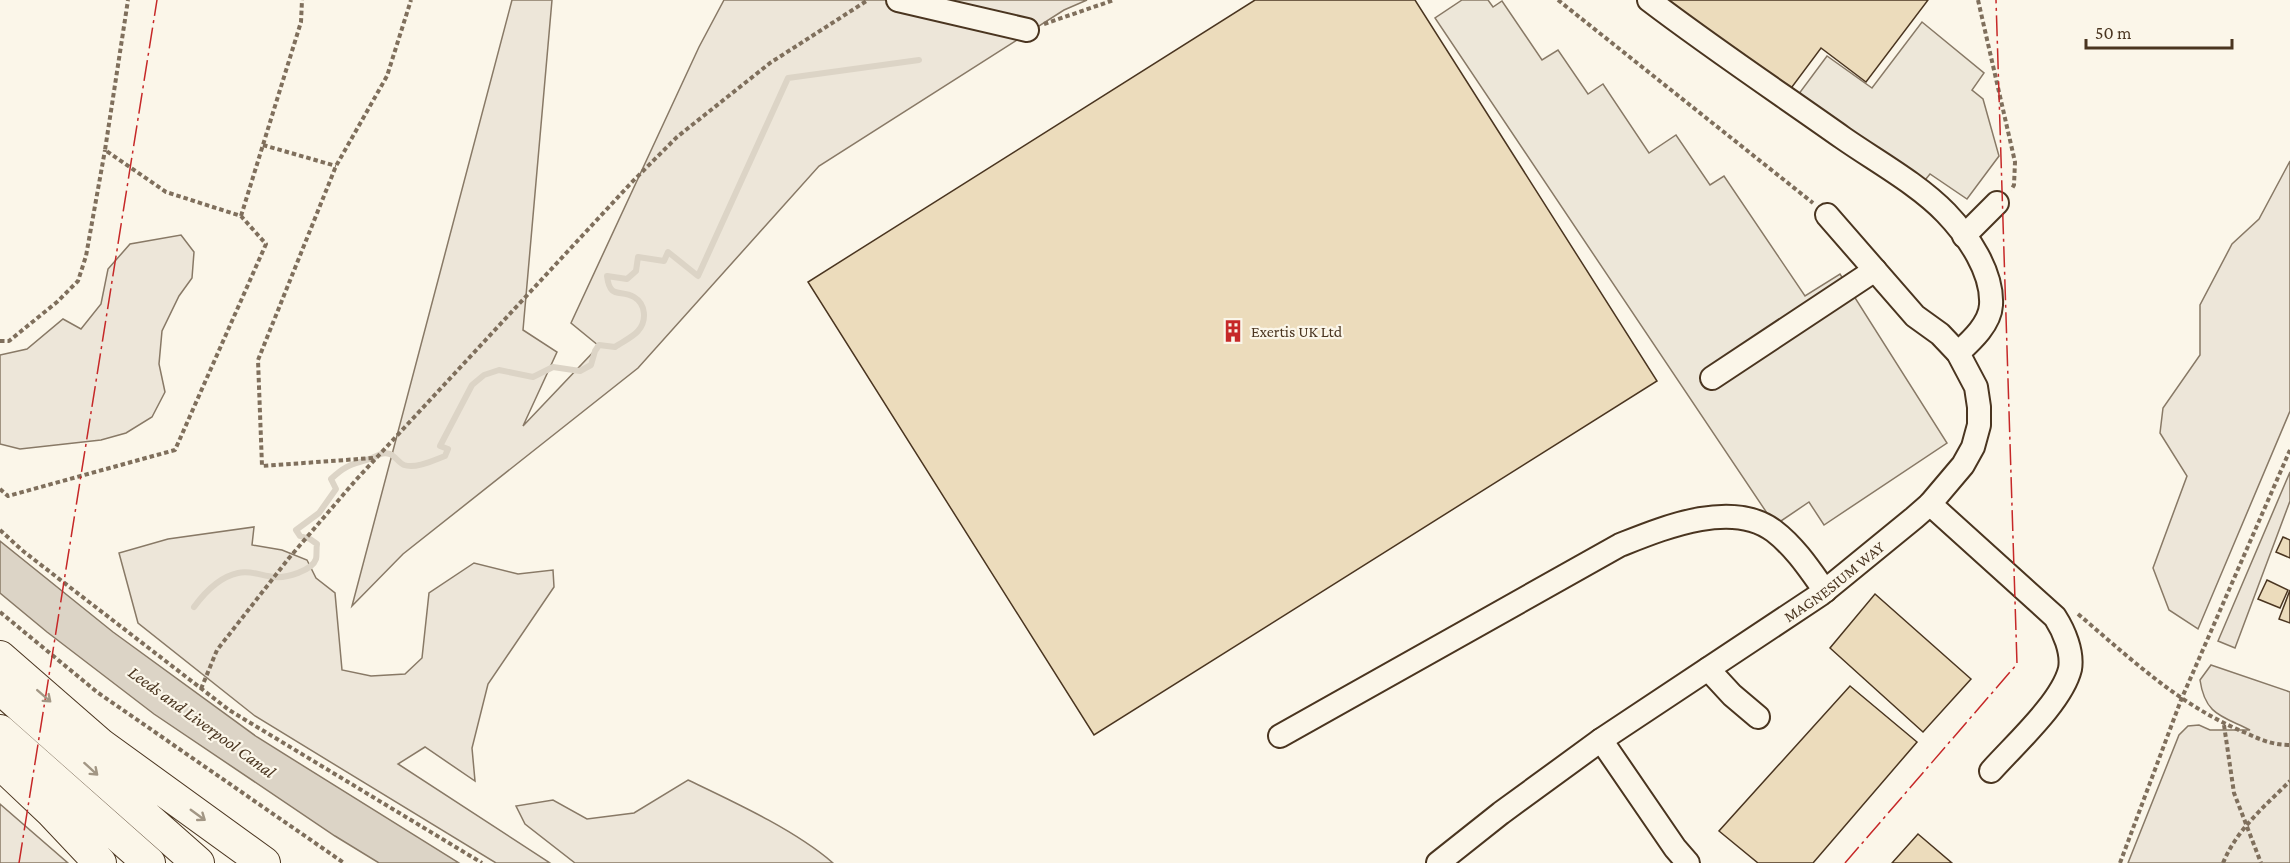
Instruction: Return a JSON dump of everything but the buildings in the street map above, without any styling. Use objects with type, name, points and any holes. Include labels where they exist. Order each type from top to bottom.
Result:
[{"type":"highway","points":[[0,657],[101,745],[264,863]]},
{"type":"highway","points":[[0,688],[198,863]]},
{"type":"highway","points":[[0,731],[149,863]]},
{"type":"highway","points":[[0,763],[51,811],[100,863]]},
{"type":"street","points":[[898,0],[1027,30]]},
{"type":"street","points":[[1649,0],[1702,40],[1910,184],[1945,212],[1964,236],[1987,278],[1991,307],[1978,334],[1958,353]]},
{"type":"street","points":[[1964,236],[1997,203]]},
{"type":"street","name":"MAGNESIUM WAY","points":[[1438,863],[1501,813],[1601,740],[1825,591],[1930,504],[1963,465],[1979,425],[1976,387],[1958,353],[1940,334],[1915,316],[1827,215]]},
{"type":"street","points":[[1712,378],[1875,270]]},
{"type":"street","points":[[1930,504],[2055,617],[2063,630],[2070,668],[2060,693],[1992,771]]},
{"type":"street","points":[[1280,736],[1620,545],[1665,527],[1727,515],[1750,519],[1773,530],[1802,559],[1825,591]]},
{"type":"street","points":[[1708,669],[1732,695],[1758,717]]},
{"type":"street","points":[[1601,740],[1675,848],[1688,863]]},
{"type":"path","points":[[0,341],[9,341],[78,281],[86,256],[105,150],[128,0]]},
{"type":"path","points":[[241,216],[301,22],[302,0]]},
{"type":"path","points":[[373,458],[262,466],[258,360],[336,166],[387,76],[411,0]]},
{"type":"path","points":[[201,689],[217,650],[296,549],[355,481],[631,183],[676,137],[770,63],[868,0]]},
{"type":"path","points":[[1027,30],[1114,0]]},
{"type":"path","points":[[1558,0],[1827,215]]},
{"type":"path","points":[[1978,0],[2015,162],[2014,185],[1997,203]]},
{"type":"path","points":[[263,145],[336,166]]},
{"type":"path","points":[[0,489],[8,496],[175,450],[266,244],[241,216],[166,192],[105,150]]},
{"type":"path","points":[[2120,863],[2181,700],[2290,450]]},
{"type":"path","points":[[0,530],[23,551],[229,710],[482,863]]},
{"type":"path","points":[[2055,617],[2075,611],[2181,700],[2224,724],[2275,745],[2290,745]]},
{"type":"path","points":[[0,612],[97,692],[344,863]]},
{"type":"path","points":[[2224,724],[2234,793],[2261,863]]},
{"type":"path","points":[[2223,863],[2229,849],[2246,824],[2290,781]]},
{"type":"shaded area","points":[[512,0],[552,0],[523,330],[557,352],[523,426],[599,346],[571,323],[699,47],[724,0],[1087,0],[1064,10],[819,166],[638,368],[403,554],[352,606]]},
{"type":"shaded area","points":[[1462,0],[1488,0],[1493,7],[1502,1],[1542,60],[1558,50],[1588,94],[1603,84],[1649,153],[1676,135],[1710,185],[1724,176],[1805,296],[1840,274],[1947,443],[1824,525],[1809,502],[1775,525],[1435,18]]},
{"type":"shaded area","points":[[1922,22],[1984,73],[1972,90],[1983,99],[1999,156],[1967,199],[1930,174],[1921,185],[1795,99],[1827,56],[1872,88]]},
{"type":"shaded area","points":[[2290,161],[2290,411],[2198,629],[2169,610],[2153,568],[2187,476],[2160,433],[2163,408],[2200,355],[2200,305],[2232,244],[2259,219]]},
{"type":"shaded area","points":[[181,235],[194,252],[192,278],[179,296],[162,331],[159,364],[165,392],[152,417],[126,433],[101,440],[20,449],[0,444],[0,355],[27,349],[63,319],[81,329],[101,304],[108,269],[130,244]]},
{"type":"shaded area","points":[[2290,472],[2290,501],[2235,648],[2218,641]]},
{"type":"shaded area","points":[[254,527],[252,545],[282,550],[307,560],[316,578],[335,593],[342,670],[371,676],[405,674],[422,658],[429,593],[474,563],[518,574],[553,570],[554,587],[488,684],[472,748],[475,781],[425,747],[398,764],[550,863],[496,863],[255,716],[138,623],[119,553],[168,539]]},
{"type":"shaded area","points":[[2211,665],[2290,692],[2290,863],[2128,863],[2179,735],[2188,726],[2199,725],[2210,730],[2250,730],[2216,713],[2206,701],[2200,680]]},
{"type":"shaded area","points":[[688,780],[783,828],[833,863],[575,863],[525,824],[516,806],[553,800],[587,819],[634,813]]},
{"type":"shaded area","points":[[0,804],[68,863],[0,863]]},
{"type":"water","name":"Leeds and Liverpool Canal","points":[[0,541],[113,632],[257,737],[459,863],[379,863],[154,714],[0,593]]},
{"type":"waterway","points":[[194,607],[213,586],[231,575],[247,572],[280,577],[298,573],[309,567],[316,559],[317,544],[300,536],[296,530],[319,513],[336,489],[331,479],[346,467],[383,454],[390,454],[402,464],[409,466],[425,464],[445,456],[448,449],[440,446],[472,385],[484,375],[499,370],[533,377],[553,367],[580,371],[591,365],[599,345],[615,347],[636,333],[644,318],[641,304],[634,297],[613,291],[607,276],[627,279],[636,271],[638,257],[664,261],[668,252],[698,276],[788,78],[919,60]]},
{"type":"power","points":[[19,863],[157,0]]},
{"type":"power","points":[[1845,863],[2017,664],[1996,0]]},
{"type":"place","name":"Exertis UK Ltd","points":[[1233,331]]}]
